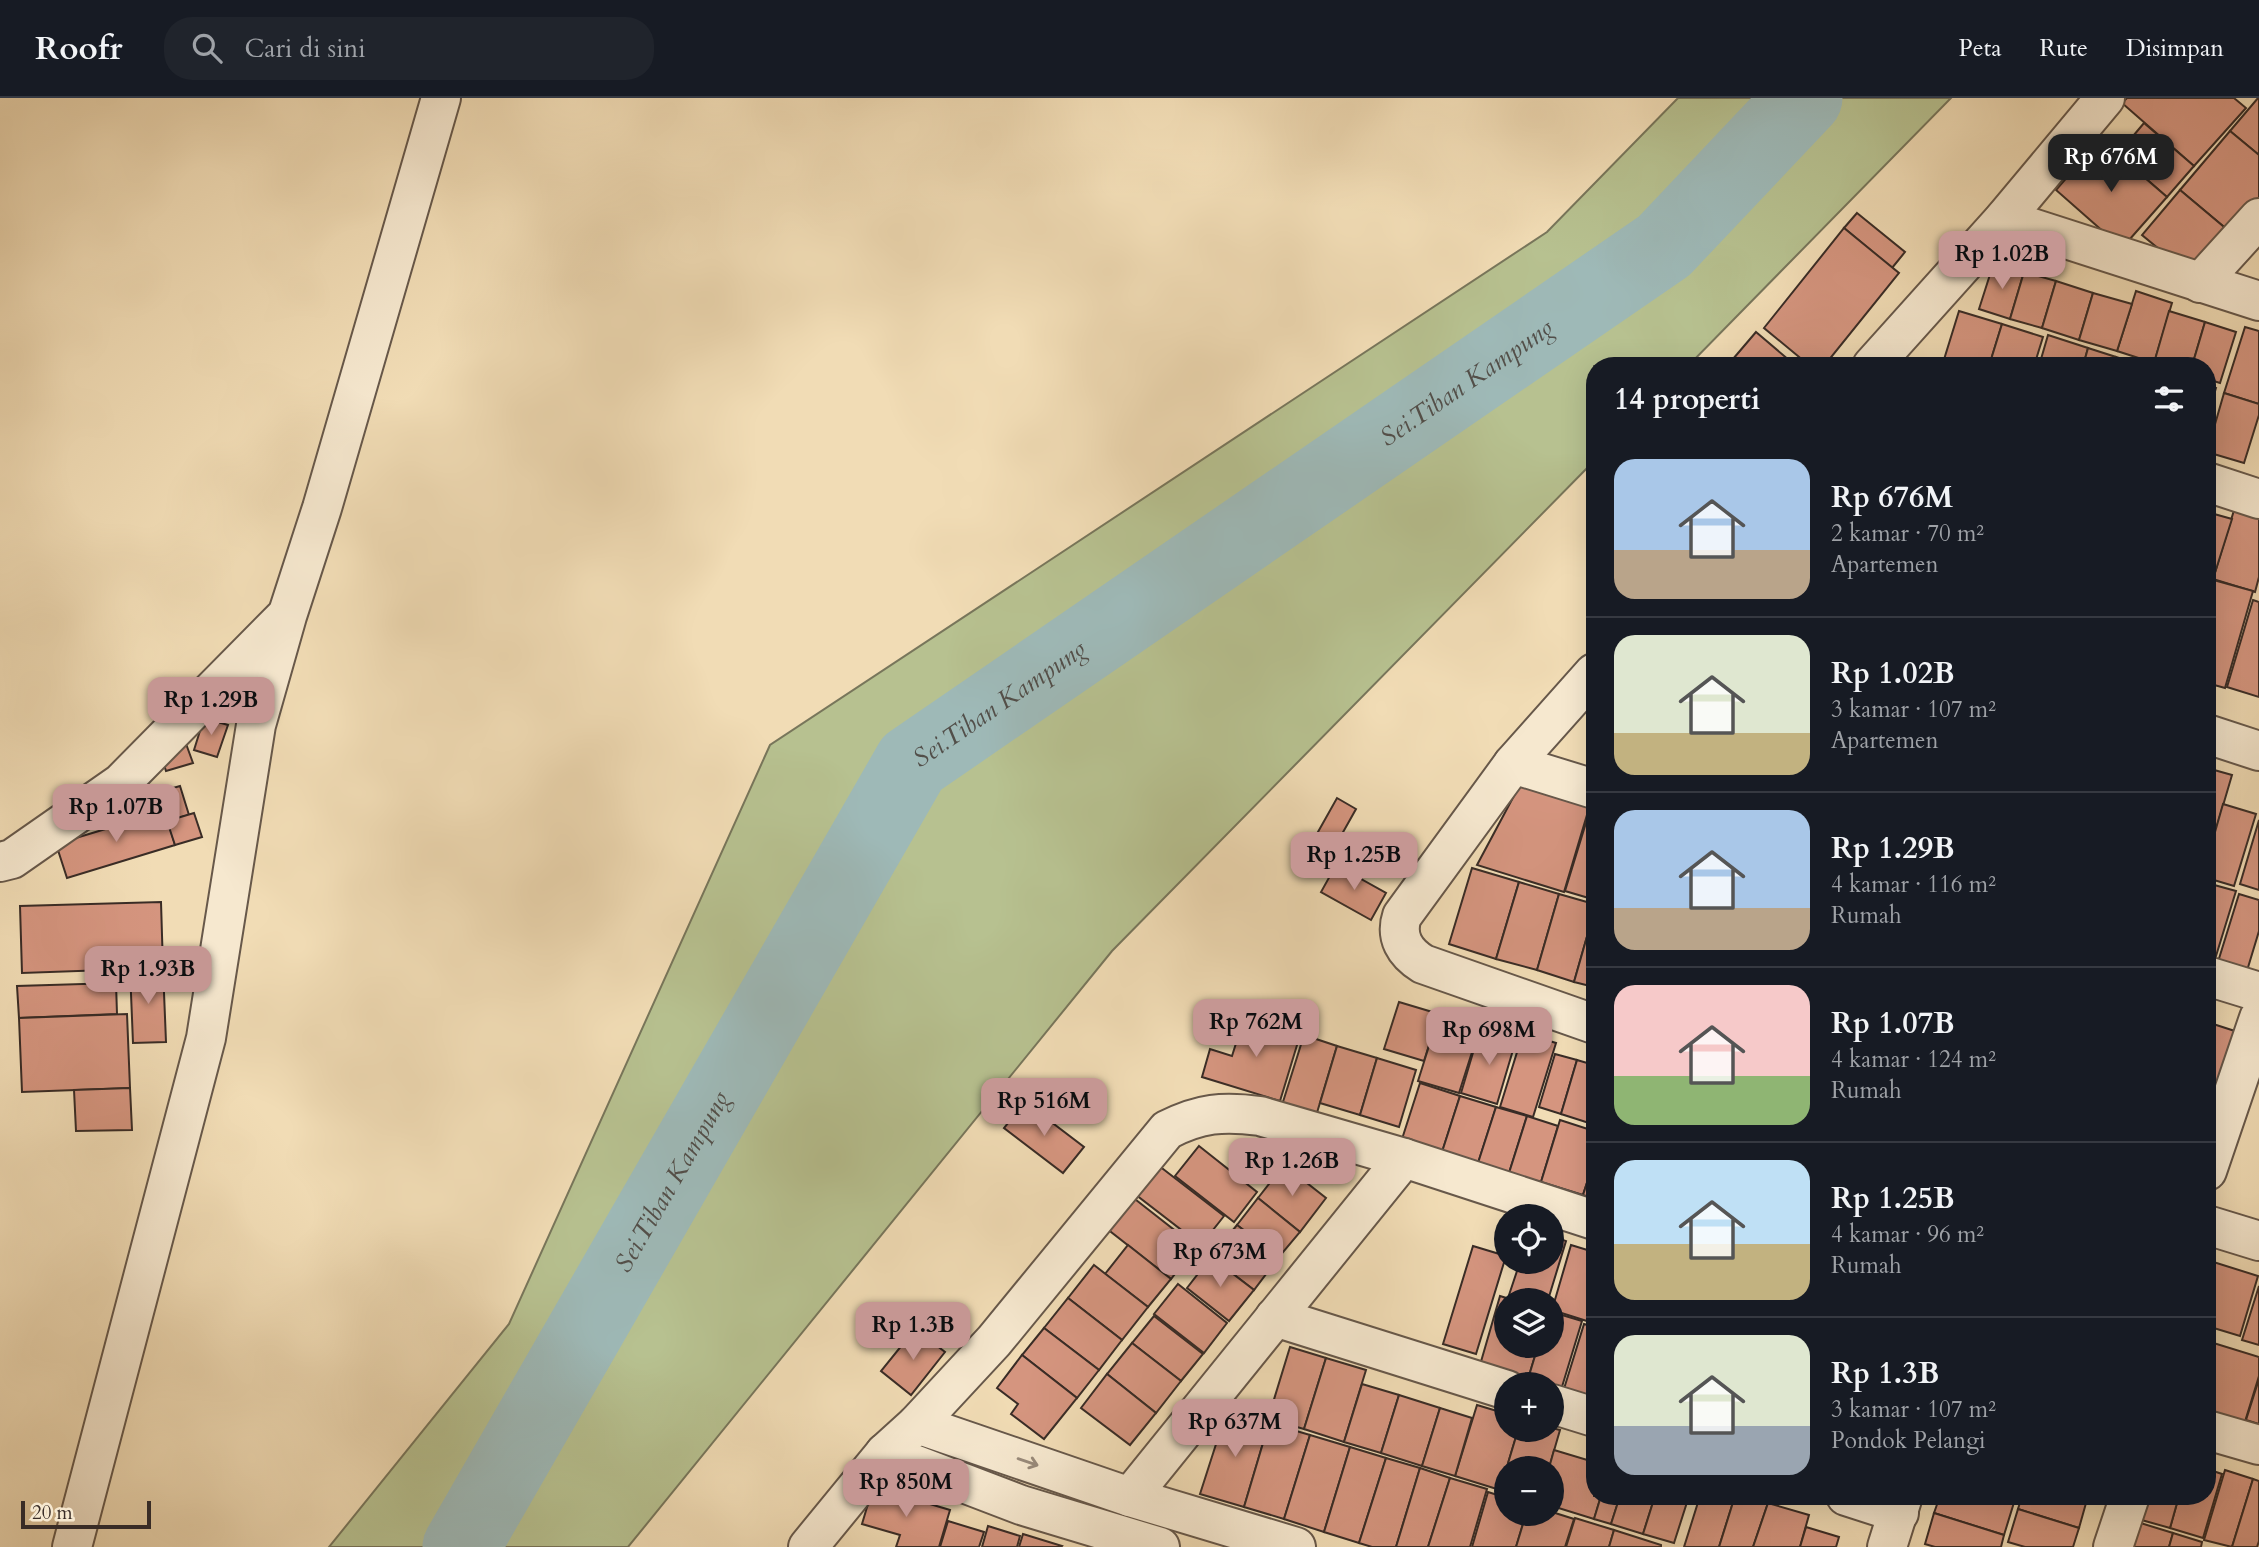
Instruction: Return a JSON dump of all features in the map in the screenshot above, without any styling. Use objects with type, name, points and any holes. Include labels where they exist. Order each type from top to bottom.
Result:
[{"type":"street","points":[[72,1547],[205,1038],[241,832],[256,725],[287,615],[323,508],[441,98]]},
{"type":"street","points":[[1880,357],[2004,219],[2105,98]]},
{"type":"street","points":[[2200,283],[2259,218]]},
{"type":"street","points":[[2004,219],[2259,301]]},
{"type":"street","points":[[2216,485],[2259,499]]},
{"type":"street","points":[[0,862],[12,859],[121,783],[287,615]]},
{"type":"street","points":[[1586,682],[1513,764],[1402,916],[1399,934],[1411,957],[1423,964],[1586,1021]]},
{"type":"street","points":[[2216,737],[2259,751]]},
{"type":"street","points":[[1513,764],[1586,787]]},
{"type":"street","points":[[2216,979],[2259,992]]},
{"type":"street","points":[[2216,1145],[2259,1018]]},
{"type":"street","points":[[808,1547],[885,1453],[917,1424],[994,1341],[1167,1130],[1190,1118],[1235,1113],[1260,1116],[1404,1158],[1586,1217]]},
{"type":"street","points":[[1130,1497],[1404,1158]]},
{"type":"street","points":[[2216,1228],[2259,1241]]},
{"type":"street","points":[[1275,1317],[1494,1386]]},
{"type":"street","points":[[1564,1408],[1586,1415]]},
{"type":"street","points":[[917,1424],[1130,1497],[1296,1547]]},
{"type":"street","points":[[2216,1433],[2259,1445]]},
{"type":"street","points":[[885,1453],[1021,1505],[1160,1547]]},
{"type":"street","points":[[1866,1505],[1896,1519]]},
{"type":"street","points":[[2113,1547],[2127,1505]]},
{"type":"green space","points":[[1678,98],[1951,98],[1697,357],[1586,357],[1586,469],[1112,951],[628,1547],[329,1547],[509,1324],[770,745],[1547,232]]},
{"type":"building","points":[[2127,98],[2234,98],[2246,108],[2194,166],[2122,103]]},
{"type":"building","points":[[2259,98],[2259,155],[2230,131]]},
{"type":"building","points":[[2144,123],[2194,166],[2167,197],[2118,154]]},
{"type":"building","points":[[2230,131],[2259,155],[2259,198],[2230,232],[2180,190]]},
{"type":"building","points":[[2100,139],[2167,197],[2122,248],[2056,190]]},
{"type":"building","points":[[2180,190],[2230,232],[2193,277],[2142,235]]},
{"type":"building","points":[[1857,213],[1905,252],[1892,268],[1844,228]]},
{"type":"building","points":[[1844,228],[1899,273],[1831,357],[1799,357],[1764,328]]},
{"type":"building","points":[[1994,262],[2024,272],[2010,319],[1979,309]]},
{"type":"building","points":[[2024,272],[2056,281],[2042,328],[2010,319]]},
{"type":"building","points":[[2056,281],[2093,293],[2079,340],[2042,328]]},
{"type":"building","points":[[2136,291],[2172,303],[2156,357],[2136,357],[2117,351]]},
{"type":"building","points":[[2093,293],[2132,304],[2117,351],[2079,340]]},
{"type":"building","points":[[1959,311],[2002,324],[1992,357],[1945,357]]},
{"type":"building","points":[[2169,311],[2205,322],[2195,357],[2156,357]]},
{"type":"building","points":[[2205,322],[2236,332],[2220,383],[2216,382],[2216,357],[2195,357]]},
{"type":"building","points":[[2002,324],[2043,337],[2037,357],[1992,357]]},
{"type":"building","points":[[2245,327],[2259,331],[2259,404],[2224,393]]},
{"type":"building","points":[[1756,332],[1785,357],[1735,357]]},
{"type":"building","points":[[2048,335],[2088,348],[2086,357],[2042,357]]},
{"type":"building","points":[[2088,348],[2116,357],[2086,357]]},
{"type":"building","points":[[2224,393],[2259,404],[2259,415],[2244,463],[2216,455],[2216,421]]},
{"type":"building","points":[[2235,507],[2259,515],[2259,577],[2255,592],[2216,580],[2216,569]]},
{"type":"building","points":[[2216,515],[2232,519],[2216,570]]},
{"type":"building","points":[[2216,581],[2253,591],[2225,688],[2216,686]]},
{"type":"building","points":[[2253,600],[2259,602],[2259,697],[2227,687]]},
{"type":"building","points":[[204,718],[228,725],[217,757],[194,750]]},
{"type":"building","points":[[185,741],[193,763],[166,771],[159,749]]},
{"type":"building","points":[[2216,771],[2232,775],[2216,829]]},
{"type":"building","points":[[1524,777],[1586,796],[1586,818],[1564,892],[1477,865]]},
{"type":"building","points":[[180,786],[189,815],[167,821],[159,792]]},
{"type":"building","points":[[1337,798],[1356,809],[1328,859],[1309,848]]},
{"type":"building","points":[[2223,804],[2256,814],[2234,886],[2216,881],[2216,828]]},
{"type":"building","points":[[165,811],[175,845],[67,878],[56,844]]},
{"type":"building","points":[[194,813],[202,837],[175,845],[167,821]]},
{"type":"building","points":[[2259,820],[2259,890],[2240,884]]},
{"type":"building","points":[[1586,823],[1586,897],[1565,891]]},
{"type":"building","points":[[1336,865],[1386,893],[1371,920],[1321,892]]},
{"type":"building","points":[[1472,868],[1519,882],[1496,959],[1449,944]]},
{"type":"building","points":[[1519,882],[1559,894],[1537,970],[1496,959]]},
{"type":"building","points":[[2216,885],[2236,891],[2216,956]]},
{"type":"building","points":[[1559,894],[1586,902],[1586,940],[1574,982],[1537,970]]},
{"type":"building","points":[[2239,894],[2259,900],[2259,931],[2246,974],[2217,965]]},
{"type":"building","points":[[161,902],[163,968],[22,973],[20,906]]},
{"type":"building","points":[[1586,940],[1586,985],[1574,982]]},
{"type":"building","points":[[163,968],[166,1042],[133,1043],[130,969]]},
{"type":"building","points":[[116,983],[117,1014],[19,1018],[17,986]]},
{"type":"building","points":[[1399,1002],[1439,1014],[1424,1061],[1384,1049]]},
{"type":"building","points":[[127,1014],[130,1088],[22,1092],[19,1018]]},
{"type":"building","points":[[1439,1014],[1480,1027],[1459,1093],[1418,1081]]},
{"type":"building","points":[[1245,1015],[1301,1032],[1280,1101],[1202,1077],[1210,1049],[1232,1056]]},
{"type":"building","points":[[2216,1025],[2244,1034],[2222,1107],[2216,1105]]},
{"type":"building","points":[[1480,1029],[1516,1040],[1497,1104],[1461,1093]]},
{"type":"building","points":[[1523,1033],[1556,1043],[1533,1117],[1500,1107]]},
{"type":"building","points":[[1304,1035],[1337,1046],[1316,1116],[1282,1105]]},
{"type":"building","points":[[1337,1046],[1377,1058],[1360,1115],[1320,1103]]},
{"type":"building","points":[[1555,1054],[1577,1060],[1561,1114],[1539,1107]]},
{"type":"building","points":[[1377,1058],[1416,1070],[1399,1127],[1360,1115]]},
{"type":"building","points":[[1577,1060],[1586,1063],[1586,1122],[1561,1114]]},
{"type":"building","points":[[1420,1083],[1460,1096],[1442,1152],[1402,1139]]},
{"type":"building","points":[[130,1088],[132,1130],[76,1131],[74,1090]]},
{"type":"building","points":[[1460,1096],[1496,1107],[1478,1163],[1442,1152]]},
{"type":"building","points":[[1025,1102],[1084,1147],[1063,1173],[1004,1128]]},
{"type":"building","points":[[1496,1107],[1527,1116],[1509,1173],[1478,1163]]},
{"type":"building","points":[[1527,1116],[1558,1126],[1541,1182],[1509,1173]]},
{"type":"building","points":[[1560,1120],[1586,1128],[1586,1186],[1583,1195],[1541,1182]]},
{"type":"building","points":[[1199,1146],[1257,1192],[1234,1222],[1175,1176]]},
{"type":"building","points":[[1154,1162],[1224,1216],[1201,1245],[1131,1191]]},
{"type":"building","points":[[1284,1165],[1326,1198],[1300,1232],[1258,1198]]},
{"type":"building","points":[[1131,1196],[1196,1247],[1171,1279],[1106,1228]]},
{"type":"building","points":[[1258,1198],[1300,1232],[1279,1257],[1237,1225]]},
{"type":"building","points":[[1237,1225],[1279,1257],[1254,1290],[1211,1257]]},
{"type":"building","points":[[1128,1245],[1171,1279],[1148,1307],[1105,1274]]},
{"type":"building","points":[[1571,1245],[1586,1250],[1586,1321],[1564,1314],[1564,1288],[1558,1288]]},
{"type":"building","points":[[1473,1246],[1494,1252],[1494,1274],[1500,1274],[1494,1288],[1476,1354],[1443,1344]]},
{"type":"building","points":[[1211,1257],[1254,1290],[1229,1321],[1187,1288]]},
{"type":"building","points":[[2216,1263],[2258,1276],[2240,1336],[2216,1329]]},
{"type":"building","points":[[1094,1265],[1148,1307],[1122,1340],[1068,1298]]},
{"type":"building","points":[[1516,1274],[1556,1274],[1552,1288],[1511,1288]]},
{"type":"building","points":[[1178,1284],[1227,1323],[1204,1353],[1154,1314]]},
{"type":"building","points":[[2259,1286],[2259,1345],[2242,1340]]},
{"type":"building","points":[[1068,1298],[1122,1340],[1099,1370],[1044,1328]]},
{"type":"building","points":[[1154,1316],[1203,1354],[1181,1381],[1132,1343]]},
{"type":"building","points":[[1564,1316],[1582,1321],[1564,1380],[1564,1372],[1530,1372],[1534,1358],[1564,1358]]},
{"type":"building","points":[[1494,1317],[1494,1358],[1534,1358],[1530,1372],[1504,1372],[1480,1365]]},
{"type":"building","points":[[1584,1324],[1586,1325],[1586,1399],[1564,1392]]},
{"type":"building","points":[[1044,1328],[1099,1370],[1077,1398],[1022,1355]]},
{"type":"building","points":[[915,1329],[945,1352],[911,1395],[881,1371]]},
{"type":"building","points":[[1132,1343],[1181,1381],[1156,1413],[1107,1374]]},
{"type":"building","points":[[2216,1344],[2259,1357],[2259,1376],[2243,1428],[2216,1419]]},
{"type":"building","points":[[1290,1347],[1326,1358],[1304,1429],[1268,1419]]},
{"type":"building","points":[[1022,1355],[1077,1398],[1044,1439],[1011,1414],[1018,1404],[997,1388]]},
{"type":"building","points":[[1326,1358],[1366,1370],[1344,1442],[1304,1429]]},
{"type":"building","points":[[1107,1374],[1156,1413],[1130,1445],[1081,1408]]},
{"type":"building","points":[[2259,1379],[2259,1424],[2246,1420]]},
{"type":"building","points":[[1362,1384],[1399,1395],[1381,1453],[1344,1442]]},
{"type":"building","points":[[1399,1395],[1440,1408],[1422,1466],[1381,1453]]},
{"type":"building","points":[[1477,1405],[1494,1410],[1494,1442],[1514,1442],[1510,1456],[1494,1456],[1494,1488],[1455,1476]]},
{"type":"building","points":[[1440,1408],[1472,1418],[1455,1476],[1422,1466]]},
{"type":"building","points":[[1227,1410],[1269,1423],[1244,1507],[1200,1494]]},
{"type":"building","points":[[1269,1423],[1310,1435],[1284,1519],[1244,1507]]},
{"type":"building","points":[[1310,1435],[1350,1447],[1324,1532],[1284,1519]]},
{"type":"building","points":[[1514,1442],[1557,1442],[1552,1456],[1510,1456]]},
{"type":"building","points":[[1350,1447],[1386,1458],[1359,1543],[1324,1532]]},
{"type":"building","points":[[1554,1450],[1586,1460],[1586,1505],[1598,1505],[1594,1519],[1564,1510],[1564,1456],[1552,1456]]},
{"type":"building","points":[[1386,1458],[1420,1468],[1396,1547],[1372,1547],[1359,1543]]},
{"type":"building","points":[[1420,1468],[1450,1478],[1428,1547],[1396,1547]]},
{"type":"building","points":[[2225,1470],[2253,1479],[2232,1547],[2204,1540]]},
{"type":"building","points":[[2216,1472],[2222,1474],[2216,1494]]},
{"type":"building","points":[[1450,1478],[1487,1489],[1470,1547],[1428,1547]]},
{"type":"building","points":[[2253,1479],[2259,1481],[2259,1541],[2257,1547],[2232,1547]]},
{"type":"building","points":[[873,1487],[950,1510],[939,1547],[896,1547],[900,1535],[862,1524]]},
{"type":"building","points":[[1488,1492],[1494,1494],[1494,1526],[1522,1526],[1516,1547],[1472,1547]]},
{"type":"building","points":[[1598,1505],[1617,1505],[1611,1524],[1594,1519]]},
{"type":"building","points":[[1617,1505],[1652,1505],[1643,1534],[1611,1524]]},
{"type":"building","points":[[1652,1505],[1686,1505],[1674,1543],[1643,1534]]},
{"type":"building","points":[[1697,1505],[1732,1505],[1719,1547],[1684,1547]]},
{"type":"building","points":[[1732,1505],[1767,1505],[1753,1547],[1719,1547]]},
{"type":"building","points":[[1767,1505],[1809,1515],[1800,1547],[1753,1547]]},
{"type":"building","points":[[1937,1505],[2013,1505],[2004,1535],[1934,1513]]},
{"type":"building","points":[[2019,1505],[2085,1505],[2079,1528],[2018,1509]]},
{"type":"building","points":[[2142,1505],[2176,1505],[2170,1528],[2138,1519]]},
{"type":"building","points":[[2176,1505],[2213,1505],[2203,1538],[2170,1528]]},
{"type":"building","points":[[2018,1509],[2079,1528],[2073,1547],[2025,1547],[2008,1542]]},
{"type":"building","points":[[1934,1513],[2004,1535],[2001,1547],[1935,1547],[1925,1544]]},
{"type":"building","points":[[1564,1516],[1574,1519],[1565,1547],[1516,1547],[1522,1526],[1564,1526]]},
{"type":"building","points":[[1575,1518],[1614,1530],[1609,1547],[1566,1547]]},
{"type":"building","points":[[948,1521],[984,1532],[979,1547],[940,1547]]},
{"type":"building","points":[[2134,1521],[2173,1533],[2169,1547],[2126,1547]]},
{"type":"building","points":[[988,1526],[1020,1536],[1017,1547],[982,1547]]},
{"type":"building","points":[[1806,1527],[1839,1537],[1836,1547],[1800,1547]]},
{"type":"building","points":[[1614,1530],[1661,1545],[1661,1547],[1609,1547]]},
{"type":"building","points":[[2173,1533],[2202,1542],[2201,1547],[2169,1547]]},
{"type":"building","points":[[1023,1534],[1062,1546],[1019,1547]]},
{"type":"waterway","name":"Sei.Tiban Kampung","points":[[461,1547],[912,763],[1664,246],[1804,98]]}]
